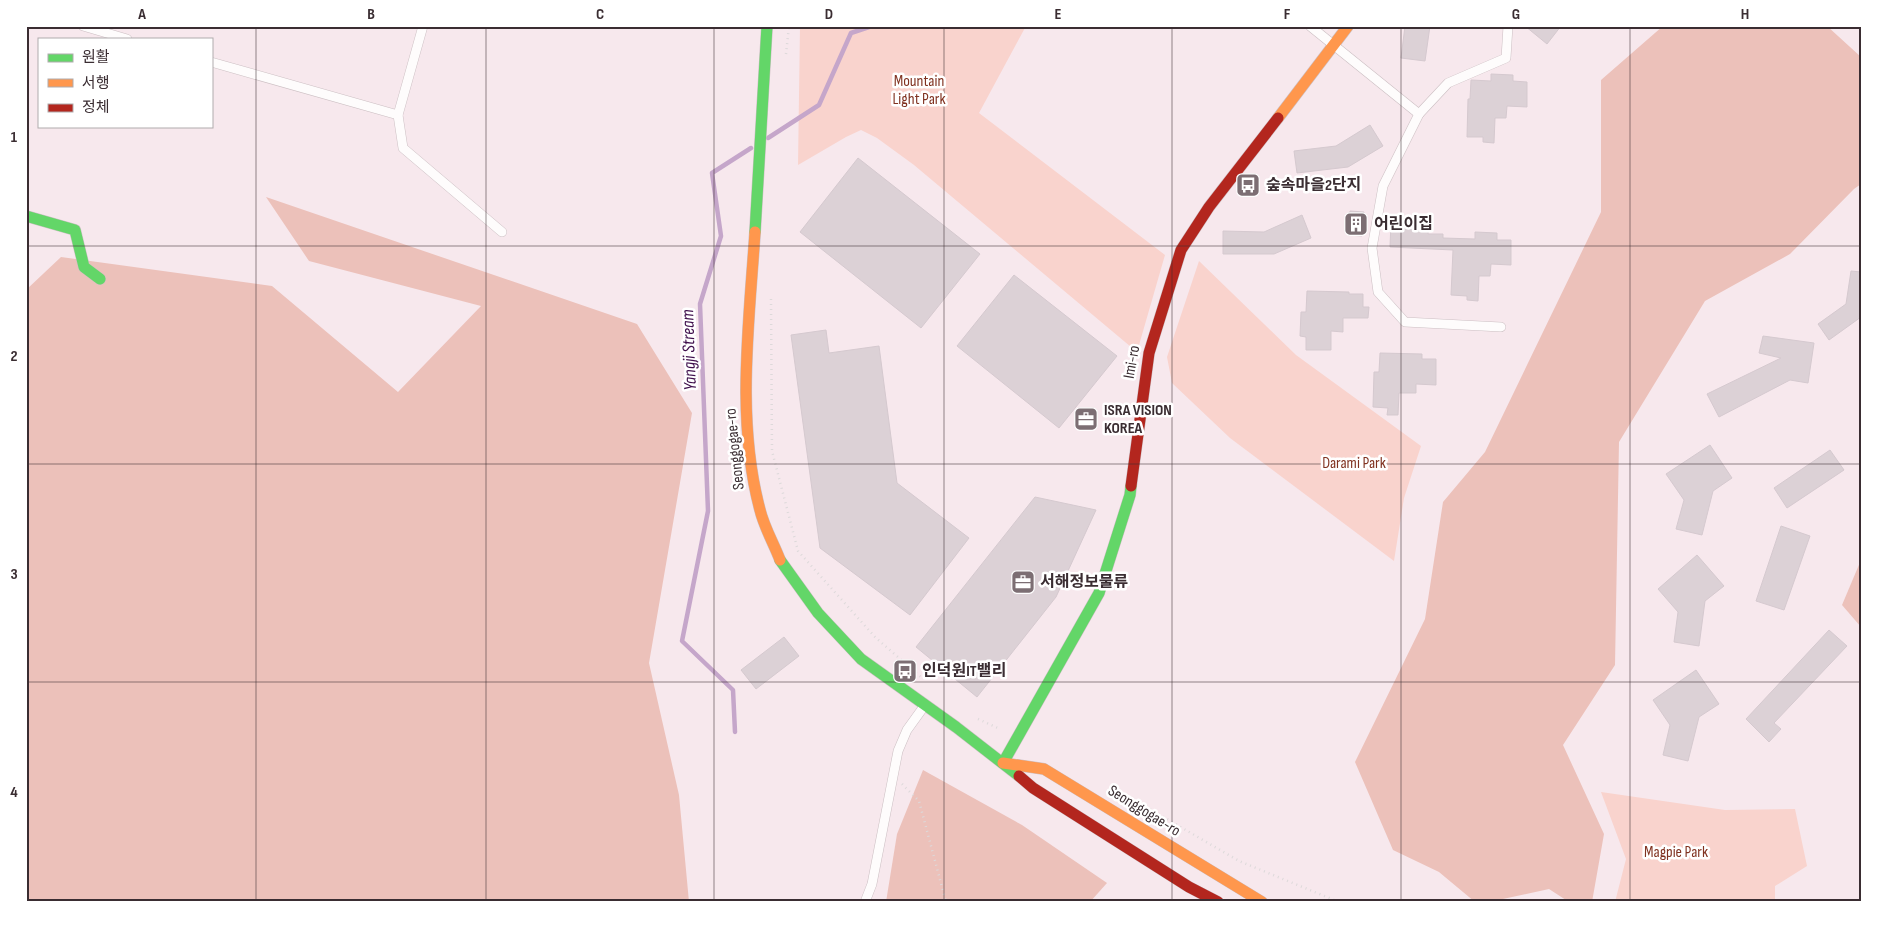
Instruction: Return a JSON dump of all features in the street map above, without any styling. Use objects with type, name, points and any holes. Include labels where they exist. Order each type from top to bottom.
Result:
[{"type":"street","name":"Seonggogae-ro","points":[[767,26],[746,408],[749,459],[760,512],[781,561],[818,613],[861,658],[1003,763],[1033,788],[1190,887],[1218,902]]},
{"type":"street","name":"Imi-ro","points":[[1003,763],[1098,593],[1130,495],[1149,353],[1182,250],[1209,207],[1348,26]]},
{"type":"street","points":[[26,216],[75,230],[84,267],[100,279]]},
{"type":"street","name":"Seonggogae-ro","points":[[1003,763],[1044,769],[1262,902]]},
{"type":"street","points":[[1190,887],[1207,902]]},
{"type":"lane","points":[[83,26],[125,38]]},
{"type":"lane","points":[[423,26],[398,114],[403,148],[502,232]]},
{"type":"lane","points":[[1310,26],[1419,114]]},
{"type":"lane","points":[[1502,327],[1405,322],[1378,292],[1372,248],[1383,186],[1419,114],[1448,83],[1506,58],[1508,26]]},
{"type":"lane","points":[[212,62],[398,114]]},
{"type":"lane","points":[[865,902],[872,884],[884,817],[895,775],[898,751],[906,730],[925,705]]},
{"type":"path","points":[[771,292],[772,451],[798,551],[875,638],[925,680]]},
{"type":"path","points":[[978,718],[1018,737]]},
{"type":"path","points":[[895,775],[919,801],[946,902]]},
{"type":"path","points":[[1120,792],[1239,861],[1340,902]]},
{"type":"green space","name":"Mountain Light Park","points":[[800,26],[1026,26],[979,113],[1165,255],[1137,352],[914,165],[877,138],[861,130],[798,165]]},
{"type":"green space","name":"Darami Park","points":[[1199,261],[1296,355],[1421,446],[1404,498],[1394,561],[1230,438],[1172,383],[1167,357]]},
{"type":"green space","name":"Magpie Park","points":[[1601,792],[1725,810],[1795,809],[1807,866],[1775,886],[1775,902],[1615,902],[1626,859]]},
{"type":"shaded area","points":[[1663,26],[1827,26],[1861,57],[1861,184],[1790,254],[1705,301],[1619,442],[1615,665],[1563,745],[1604,834],[1592,902],[1569,902],[1549,889],[1489,902],[1475,902],[1439,872],[1393,850],[1355,762],[1425,619],[1443,502],[1485,452],[1601,212],[1601,80]]},
{"type":"shaded area","points":[[266,197],[637,324],[692,413],[649,663],[679,795],[689,902],[26,902],[26,290],[61,257],[272,286],[398,392],[481,306],[309,261]]},
{"type":"shaded area","points":[[1861,560],[1861,627],[1842,605]]},
{"type":"shaded area","points":[[923,770],[1022,825],[1107,883],[1090,902],[886,902],[897,834]]},
{"type":"building","points":[[1405,26],[1430,26],[1425,61],[1401,58]]},
{"type":"building","points":[[1525,26],[1561,26],[1547,44]]},
{"type":"building","points":[[1491,74],[1513,75],[1513,81],[1527,82],[1527,107],[1507,106],[1506,118],[1495,118],[1494,143],[1483,142],[1483,137],[1467,137],[1468,99],[1470,99],[1471,80],[1491,81]]},
{"type":"building","points":[[1370,125],[1383,146],[1348,167],[1297,173],[1294,151],[1336,146]]},
{"type":"building","points":[[858,158],[980,254],[921,328],[800,232]]},
{"type":"building","name":"어린이집","points":[[1350,211],[1364,212],[1362,236],[1348,235]]},
{"type":"building","points":[[1302,215],[1311,238],[1274,254],[1223,254],[1223,231],[1264,232]]},
{"type":"building","points":[[1391,222],[1429,223],[1428,234],[1443,234],[1443,238],[1475,239],[1475,232],[1497,233],[1497,240],[1511,240],[1511,265],[1491,264],[1490,276],[1479,276],[1478,301],[1467,300],[1467,296],[1451,295],[1453,250],[1390,247]]},
{"type":"building","points":[[1851,271],[1861,272],[1861,317],[1829,340],[1818,324],[1846,304]]},
{"type":"building","points":[[1014,275],[1117,356],[1059,428],[957,346]]},
{"type":"building","points":[[1307,291],[1363,294],[1363,307],[1369,307],[1368,318],[1343,318],[1343,332],[1331,331],[1331,350],[1306,350],[1306,337],[1300,336],[1301,312],[1306,312]]},
{"type":"building","points":[[826,330],[829,353],[879,346],[897,483],[969,538],[910,615],[820,548],[791,335]]},
{"type":"building","points":[[1763,336],[1814,343],[1808,383],[1790,380],[1719,417],[1707,394],[1781,358],[1759,353]]},
{"type":"building","points":[[1380,353],[1422,354],[1422,359],[1436,359],[1436,385],[1416,384],[1416,393],[1399,393],[1398,415],[1387,415],[1388,408],[1373,407],[1374,372],[1379,372]]},
{"type":"building","points":[[1710,445],[1732,478],[1713,491],[1702,535],[1676,529],[1684,500],[1666,474]]},
{"type":"building","points":[[1830,450],[1844,470],[1787,508],[1774,488]]},
{"type":"building","points":[[1035,497],[1096,510],[1056,597],[977,697],[916,647]]},
{"type":"building","points":[[1781,526],[1810,536],[1784,610],[1756,601]]},
{"type":"building","points":[[1697,555],[1724,586],[1705,601],[1699,646],[1674,642],[1678,612],[1658,589]]},
{"type":"building","points":[[1829,630],[1847,646],[1774,723],[1781,729],[1769,742],[1746,719]]},
{"type":"building","points":[[784,637],[799,656],[756,689],[741,670]]},
{"type":"building","points":[[1696,670],[1719,704],[1699,717],[1688,761],[1663,755],[1670,725],[1653,700]]},
{"type":"waterway","name":"Yangji Stream","points":[[768,138],[819,105],[851,33],[872,26]]},
{"type":"waterway","name":"Yangji Stream","points":[[735,732],[733,690],[682,641],[708,511],[700,304],[721,236],[712,173],[751,148]]},
{"type":"traffic: fast","points":[[755,232],[767,26]]},
{"type":"traffic: fast","points":[[26,216],[75,230],[84,267],[100,279]]},
{"type":"traffic: fast","points":[[1003,763],[1099,593],[1130,495],[1131,486]]},
{"type":"traffic: fast","points":[[780,560],[818,613],[861,659],[956,727],[1019,776]]},
{"type":"traffic: slow","points":[[1278,118],[1348,26]]},
{"type":"traffic: slow","points":[[755,232],[746,372],[748,442],[760,510],[780,560]]},
{"type":"traffic: slow","points":[[1003,763],[1044,769],[1262,902]]},
{"type":"traffic: jam","points":[[1131,486],[1149,353],[1181,250],[1209,207],[1278,118]]},
{"type":"traffic: jam","points":[[1019,776],[1033,788],[1189,887],[1218,902]]},
{"type":"place","name":"숲속마을2단지","points":[[1248,185]]},
{"type":"place","name":"어린이집","points":[[1356,224]]},
{"type":"place","name":"ISRA VISION KOREA","points":[[1086,419]]},
{"type":"place","name":"서해정보물류","points":[[1023,582]]},
{"type":"place","name":"인덕원IT밸리","points":[[905,671]]}]
